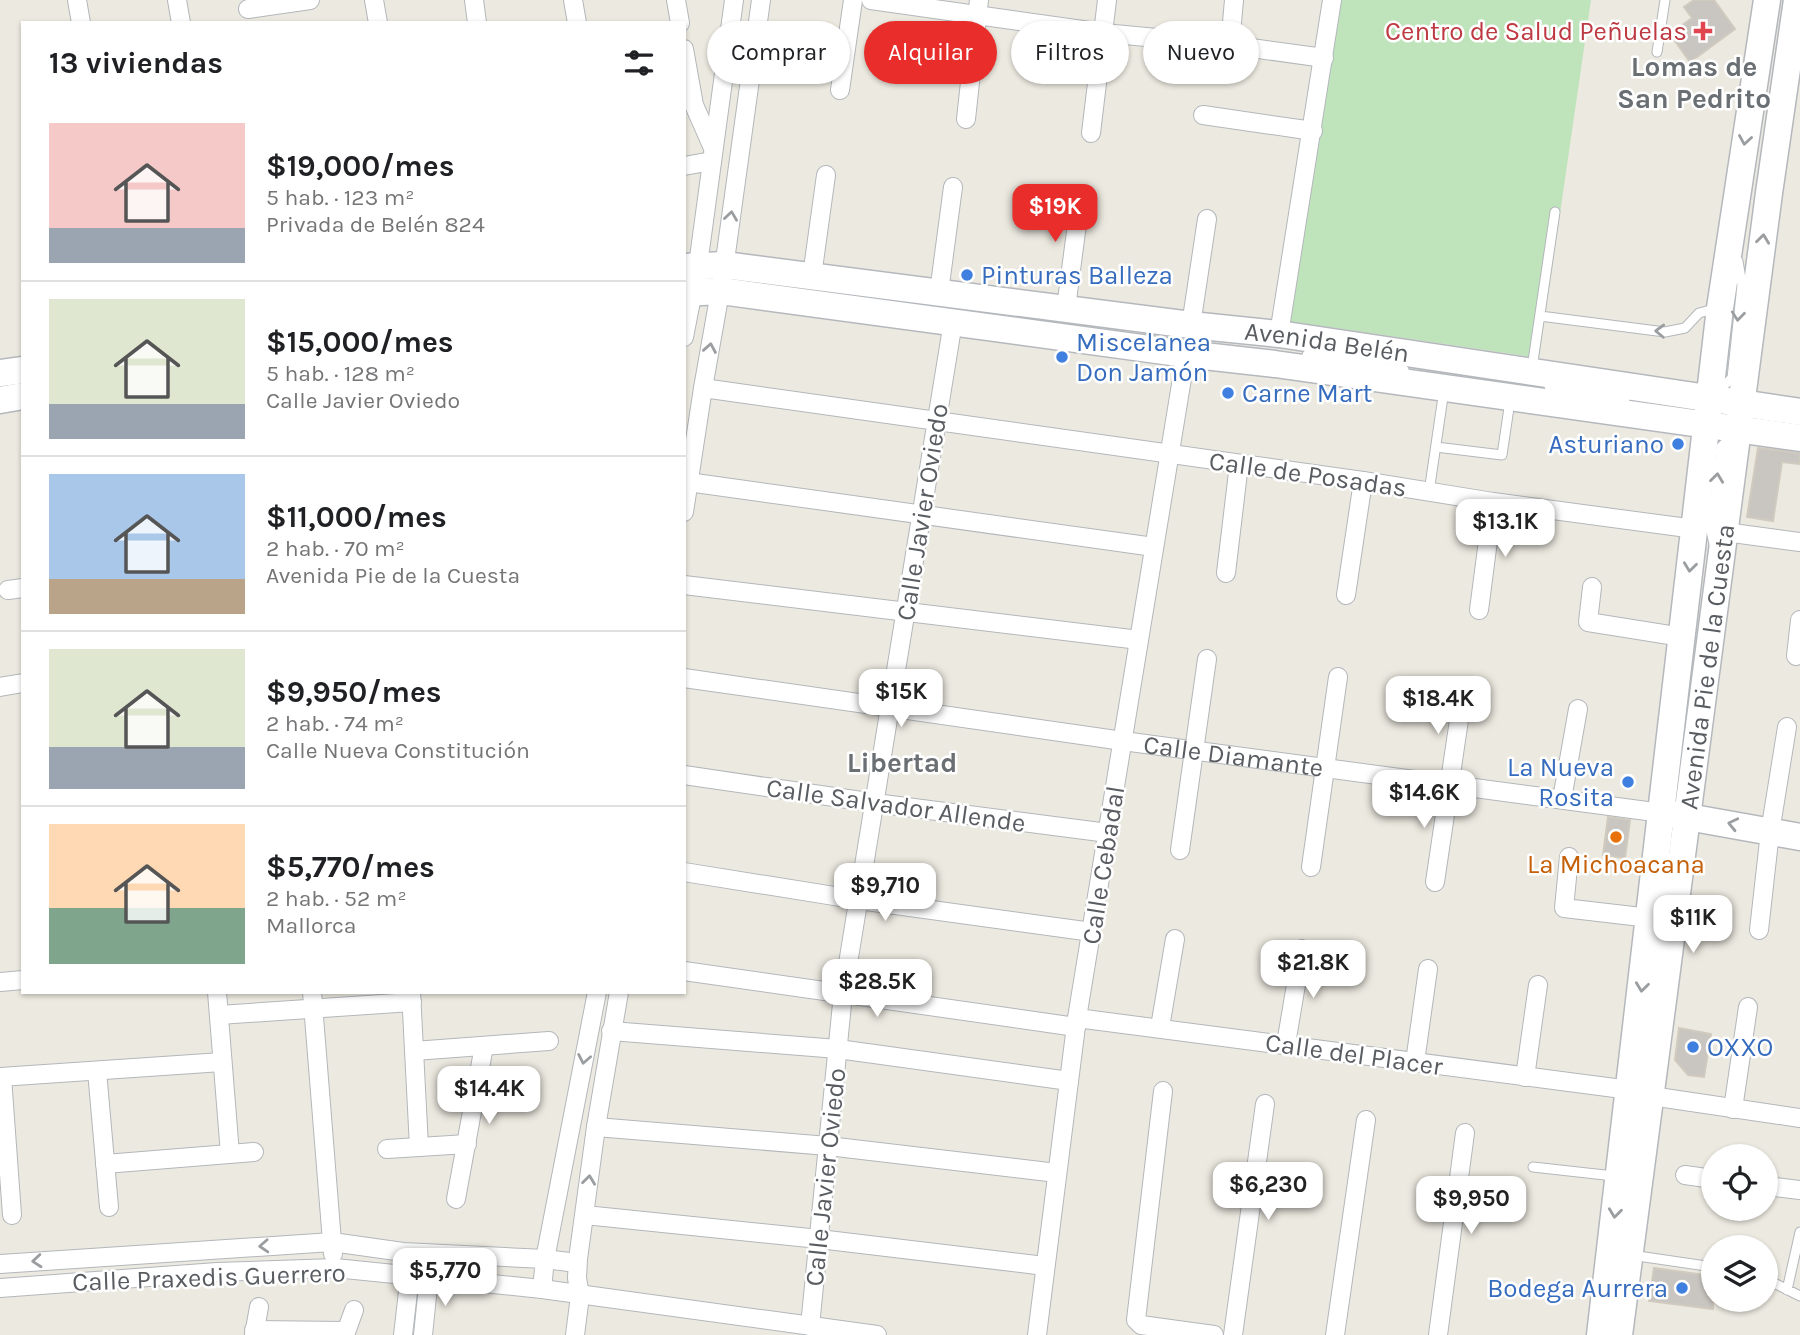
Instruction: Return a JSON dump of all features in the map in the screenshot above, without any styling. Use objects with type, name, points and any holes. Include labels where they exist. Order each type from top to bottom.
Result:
[{"type":"main road","name":"Avenida Pie de la Cuesta","points":[[1601,1335],[1619,1177],[1640,1093],[1675,814],[1682,637],[1706,411],[1767,0]]},
{"type":"main road","name":"Avenida Pie de la Cuesta","points":[[1619,1335],[1629,1255],[1650,918],[1675,814],[1720,569],[1797,0]]},
{"type":"main road","name":"Avenida Belén","points":[[690,280],[812,276],[1191,325],[1285,345],[1532,373],[1740,416],[1800,438]]},
{"type":"main road","name":"Avenida Belén","points":[[722,279],[953,322],[1186,355],[1275,364],[1511,398],[1706,411]]},
{"type":"main road","points":[[0,373],[21,370]]},
{"type":"main road","points":[[0,400],[21,396]]},
{"type":"main road","name":"Avenida Belén","points":[[1740,416],[1800,412]]},
{"type":"main road","name":"Calle Diamante","points":[[1675,814],[1800,837]]},
{"type":"street","points":[[77,0],[80,21]]},
{"type":"street","points":[[177,0],[181,21]]},
{"type":"street","points":[[248,9],[276,15],[310,0]]},
{"type":"street","points":[[374,0],[378,21]]},
{"type":"street","points":[[474,0],[477,21]]},
{"type":"street","points":[[573,0],[577,21]]},
{"type":"street","points":[[676,0],[680,21]]},
{"type":"street","points":[[686,318],[690,280],[713,155],[734,0]]},
{"type":"street","points":[[686,497],[722,279],[761,0]]},
{"type":"street","points":[[840,90],[853,0]]},
{"type":"street","points":[[871,0],[979,7],[1046,21]]},
{"type":"street","points":[[1105,21],[1107,0]]},
{"type":"street","points":[[1232,21],[1234,0]]},
{"type":"street","points":[[1285,345],[1332,0]]},
{"type":"street","points":[[966,119],[979,7]]},
{"type":"street","points":[[1259,49],[1324,58]]},
{"type":"street","points":[[686,60],[694,104],[713,155]]},
{"type":"street","points":[[1091,133],[1097,84]]},
{"type":"street","points":[[1203,115],[1313,131]]},
{"type":"street","points":[[686,165],[713,155]]},
{"type":"street","points":[[812,276],[826,175]]},
{"type":"street","points":[[939,292],[953,187]]},
{"type":"street","points":[[1066,308],[1080,201]]},
{"type":"street","points":[[1191,325],[1207,219]]},
{"type":"street","name":"Calle Javier Oviedo","points":[[810,1326],[843,995],[953,322]]},
{"type":"street","name":"Calle Cebadal","points":[[1037,1335],[1077,1022],[1186,355]]},
{"type":"street","name":"Calle de Posadas","points":[[703,388],[1695,529]]},
{"type":"street","points":[[1226,573],[1239,464]]},
{"type":"street","points":[[1346,596],[1363,481]]},
{"type":"street","points":[[688,482],[1154,548]]},
{"type":"street","points":[[1479,610],[1493,502]]},
{"type":"street","points":[[1725,532],[1800,542]]},
{"type":"street","points":[[686,585],[1139,640]]},
{"type":"street","points":[[1592,587],[1588,622],[1682,637]]},
{"type":"street","points":[[1796,656],[1800,620]]},
{"type":"street","points":[[1180,850],[1207,659]]},
{"type":"street","points":[[1311,867],[1338,677]]},
{"type":"street","name":"Calle Diamante","points":[[686,678],[1123,741],[1675,814]]},
{"type":"street","points":[[1435,882],[1463,694]]},
{"type":"street","points":[[1562,799],[1578,709]]},
{"type":"street","points":[[1759,930],[1769,832],[1787,727]]},
{"type":"street","name":"Calle Salvador Allende","points":[[686,775],[1108,833]]},
{"type":"street","points":[[1569,857],[1564,908],[1650,918]]},
{"type":"street","points":[[686,873],[1092,932]]},
{"type":"street","points":[[1160,1027],[1175,939]]},
{"type":"street","points":[[1286,1044],[1302,948]]},
{"type":"street","points":[[1415,1062],[1428,969]]},
{"type":"street","name":"Calle del Placer","points":[[686,971],[843,995],[1077,1022],[1160,1027],[1640,1093],[1733,1110],[1800,1118]]},
{"type":"street","points":[[0,982],[21,980]]},
{"type":"street","points":[[1525,1077],[1538,985]]},
{"type":"street","points":[[217,994],[230,1154]]},
{"type":"street","points":[[542,1289],[545,1259],[597,994]]},
{"type":"street","points":[[576,1335],[580,1296],[577,1263],[596,1126],[619,994]]},
{"type":"street","points":[[219,1016],[313,1001],[412,997],[419,1147]]},
{"type":"street","points":[[313,1001],[335,1268]]},
{"type":"street","points":[[1733,1110],[1748,1007]]},
{"type":"street","points":[[611,1031],[838,1049],[1069,1081]]},
{"type":"street","points":[[414,1051],[549,1041]]},
{"type":"street","points":[[456,1199],[484,1046]]},
{"type":"street","points":[[12,1215],[4,1169],[1,1077],[222,1062]]},
{"type":"street","points":[[97,1070],[109,1207]]},
{"type":"street","points":[[1163,1091],[1136,1320],[1141,1325],[1214,1335]]},
{"type":"street","points":[[1233,1335],[1265,1104]]},
{"type":"street","points":[[1335,1335],[1366,1120]]},
{"type":"street","points":[[596,1126],[828,1146],[1057,1173]]},
{"type":"street","points":[[1438,1335],[1465,1133]]},
{"type":"street","points":[[387,1149],[467,1144]]},
{"type":"street","points":[[106,1164],[254,1152]]},
{"type":"street","points":[[1685,1175],[1701,1177]]},
{"type":"street","points":[[1778,1187],[1800,1190]]},
{"type":"street","points":[[585,1215],[1045,1266]]},
{"type":"street","name":"Calle Praxedis Guerrero","points":[[0,1264],[332,1242],[403,1252],[577,1263]]},
{"type":"street","name":"Calle Praxedis Guerrero","points":[[0,1288],[217,1272],[335,1268],[542,1289],[877,1335]]},
{"type":"street","points":[[404,1335],[410,1275]]},
{"type":"street","points":[[423,1335],[429,1277]]},
{"type":"street","points":[[260,1307],[254,1332],[345,1333],[354,1310]]},
{"type":"lane","points":[[1657,52],[1665,0]]},
{"type":"lane","points":[[1532,373],[1555,212]]},
{"type":"lane","points":[[1285,345],[1426,376],[1706,411],[1732,378],[1742,285],[1732,224]]},
{"type":"lane","points":[[722,279],[1285,345],[1634,400]]},
{"type":"lane","points":[[722,279],[1255,351]]},
{"type":"lane","points":[[1540,316],[1665,332],[1685,328],[1704,310],[1720,308]]},
{"type":"lane","points":[[0,382],[21,379]]},
{"type":"lane","points":[[0,390],[21,386]]},
{"type":"lane","points":[[1429,492],[1445,388]]},
{"type":"lane","points":[[1436,447],[1502,455],[1511,398]]},
{"type":"lane","points":[[1740,416],[1800,420]]},
{"type":"lane","points":[[1740,416],[1800,427]]},
{"type":"lane","points":[[1720,569],[1711,531],[1721,447],[1740,416]]},
{"type":"lane","points":[[1533,1167],[1619,1177]]},
{"type":"lane","points":[[1787,1290],[1800,1232]]},
{"type":"lane","points":[[1629,1255],[1701,1265]]},
{"type":"lane","points":[[1607,1285],[1614,1307],[1610,1335]]},
{"type":"lane","points":[[1778,1285],[1800,1296]]},
{"type":"green space","points":[[1335,0],[1591,0],[1539,358],[1288,321]]},
{"type":"building","name":"Centro de Salud Peñuelas","points":[[1694,0],[1714,0],[1735,29],[1690,62],[1670,34],[1692,18],[1684,7]]},
{"type":"building","points":[[1758,448],[1800,453],[1800,464],[1782,462],[1773,521],[1747,517]]},
{"type":"building","name":"La Michoacana","points":[[1608,817],[1630,820],[1625,858],[1603,855]]},
{"type":"building","name":"OXXO","points":[[1679,1028],[1711,1034],[1704,1077],[1688,1075],[1675,1060]]},
{"type":"building","name":"Bodega Aurrera","points":[[1654,1268],[1701,1274],[1701,1308],[1649,1301]]},
{"type":"place","name":"Centro de Salud Peñuelas","points":[[1703,31]]},
{"type":"place","name":"Pinturas Balleza","points":[[967,275]]},
{"type":"place","name":"Miscelanea Don Jamón","points":[[1062,357]]},
{"type":"place","name":"Carne Mart","points":[[1228,393]]},
{"type":"place","name":"Asturiano","points":[[1678,444]]},
{"type":"place","name":"La Nueva Rosita","points":[[1628,782]]},
{"type":"place","name":"La Michoacana","points":[[1616,837]]},
{"type":"place","name":"OXXO","points":[[1693,1047]]},
{"type":"place","name":"Bodega Aurrera","points":[[1682,1288]]},
{"type":"district","name":"Lomas de San Pedrito","points":[[1694,82]]},
{"type":"district","name":"Libertad","points":[[902,762]]}]
